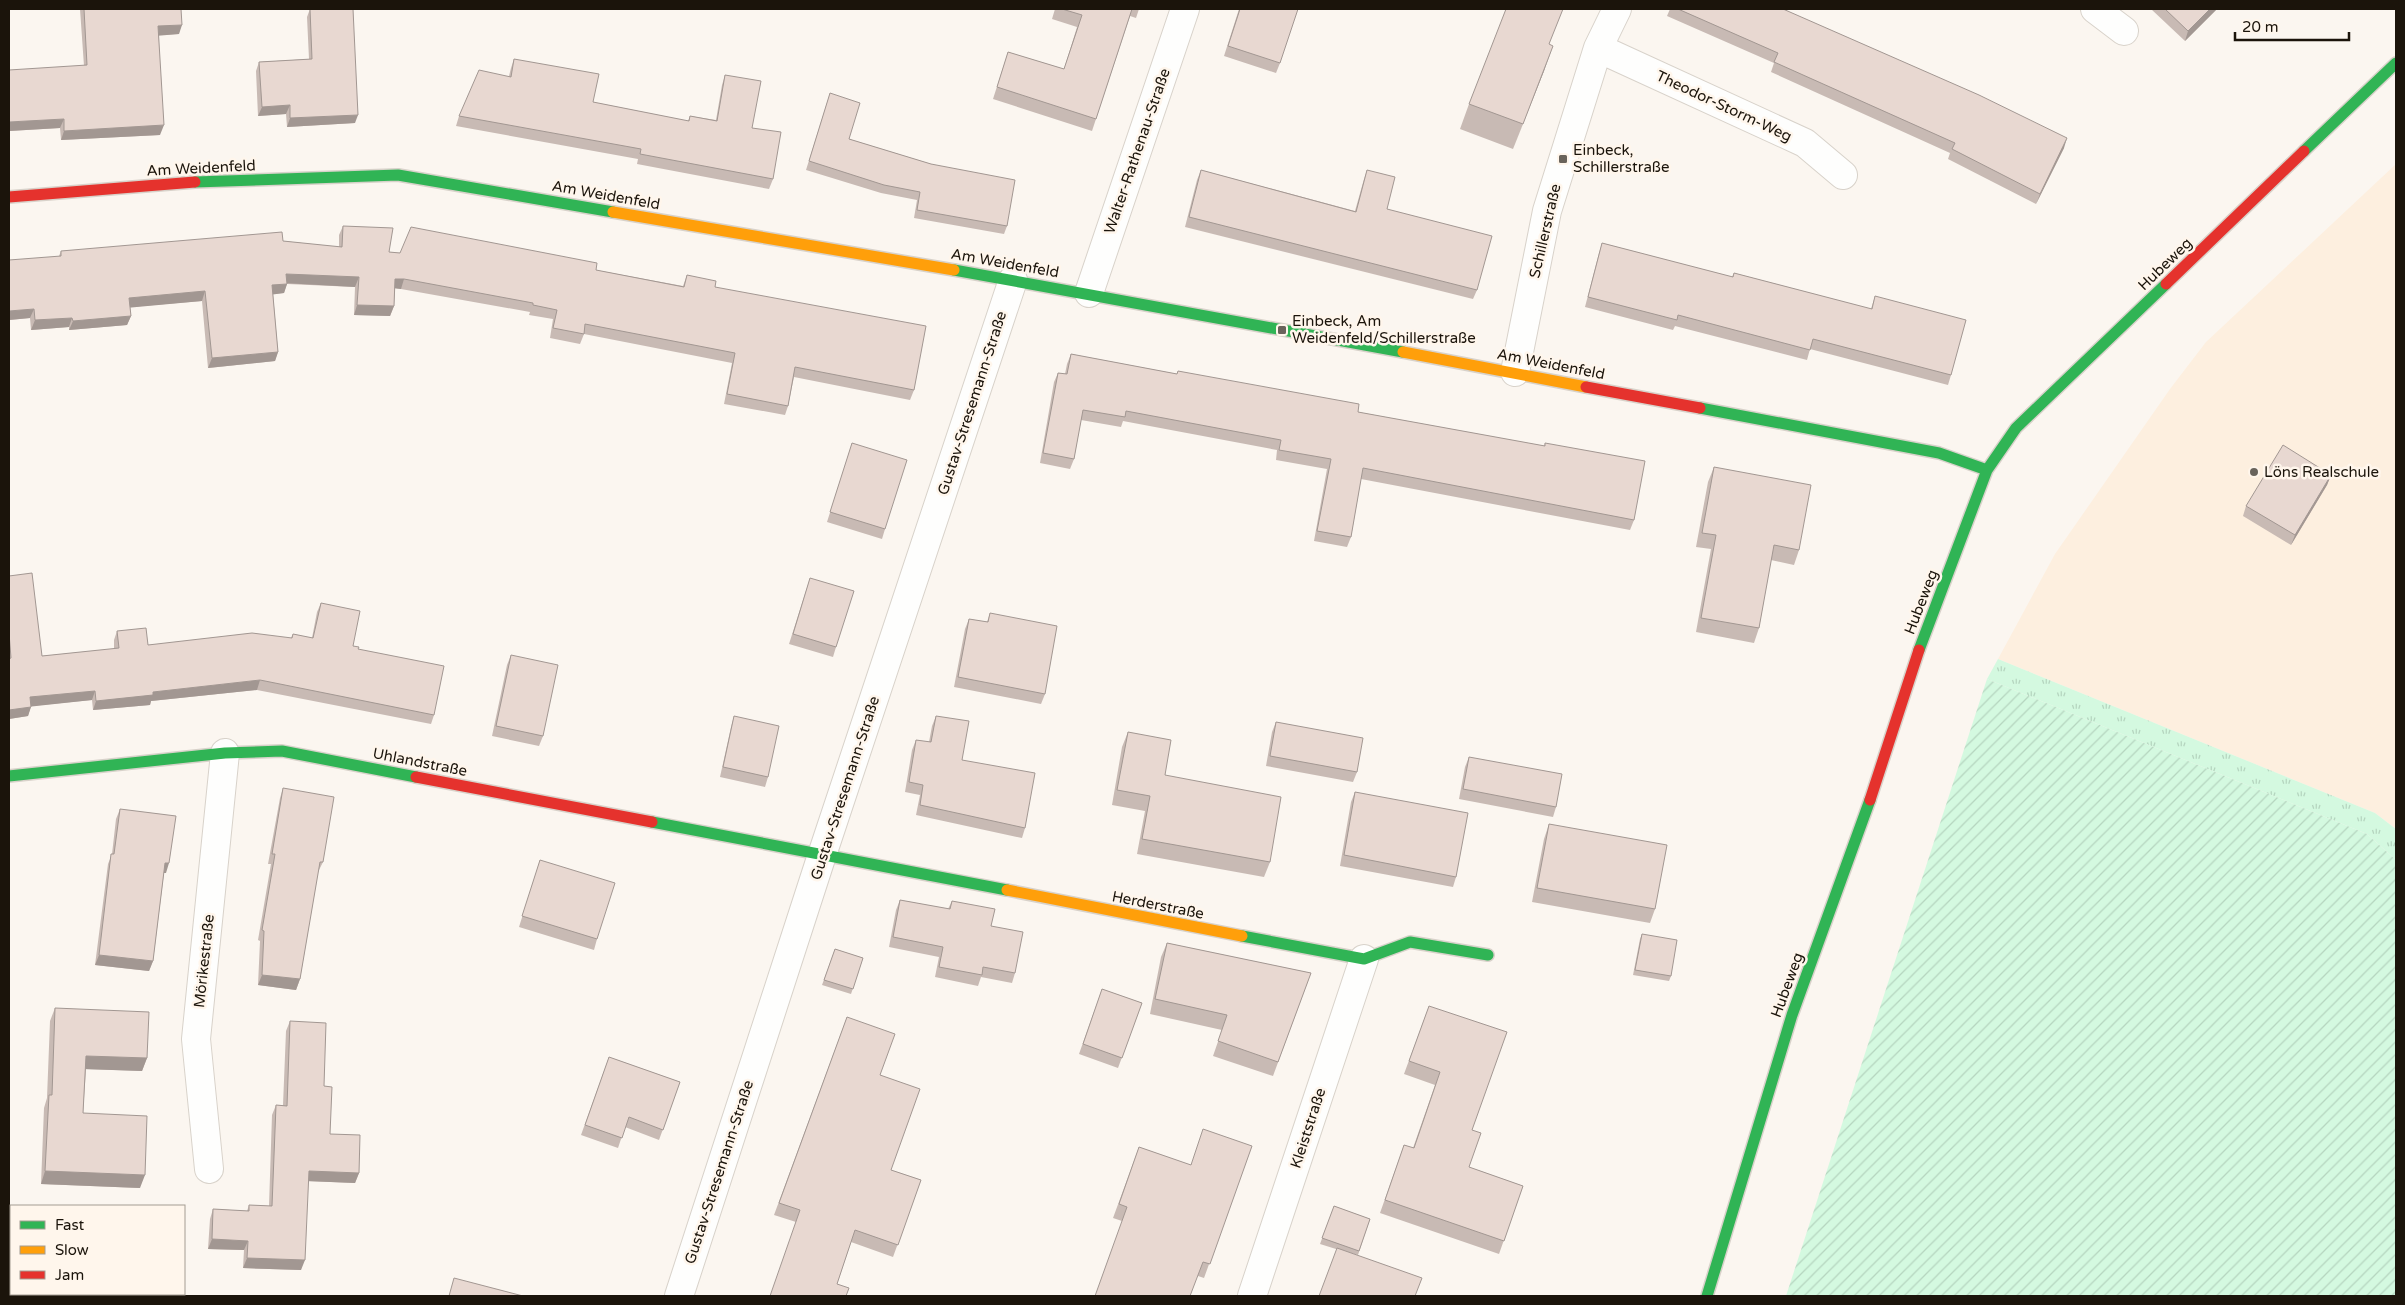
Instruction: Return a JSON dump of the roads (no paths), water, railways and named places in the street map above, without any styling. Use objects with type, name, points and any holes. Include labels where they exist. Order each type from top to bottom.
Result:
[{"type":"street","name":"Walter-Rathenau-Straße","points":[[1090,293],[1185,9]]},
{"type":"street","name":"Schillerstraße","points":[[1514,372],[1547,211],[1598,48],[1616,9]]},
{"type":"street","points":[[2095,9],[2124,31]]},
{"type":"street","name":"Theodor-Storm-Weg","points":[[1598,48],[1805,143],[1843,175]]},
{"type":"street","name":"Hubeweg","points":[[1707,1296],[1792,1015],[1867,809],[1922,640],[1987,470],[2016,428],[2396,63]]},
{"type":"street","name":"Am Weidenfeld","points":[[9,197],[197,182],[398,175],[1090,293],[1939,453],[1987,470]]},
{"type":"street","name":"Gustav-Stresemann-Straße","points":[[679,1296],[822,855],[1013,280]]},
{"type":"street","name":"Uhlandstraße","points":[[9,776],[225,753],[282,751],[822,855]]},
{"type":"street","name":"Mörikestraße","points":[[209,1169],[196,1039],[225,753]]},
{"type":"street","name":"Herderstraße","points":[[822,855],[1364,959]]},
{"type":"street","points":[[1364,959],[1410,942],[1488,955]]},
{"type":"street","name":"Kleiststraße","points":[[1252,1296],[1364,959]]},
{"type":"place","name":"Einbeck, Schillerstraße","points":[[1563,159]]},
{"type":"place","name":"Einbeck, Am Weidenfeld/Schillerstraße","points":[[1282,330]]},
{"type":"place","name":"Löns Realschule","points":[[2254,472]]}]
